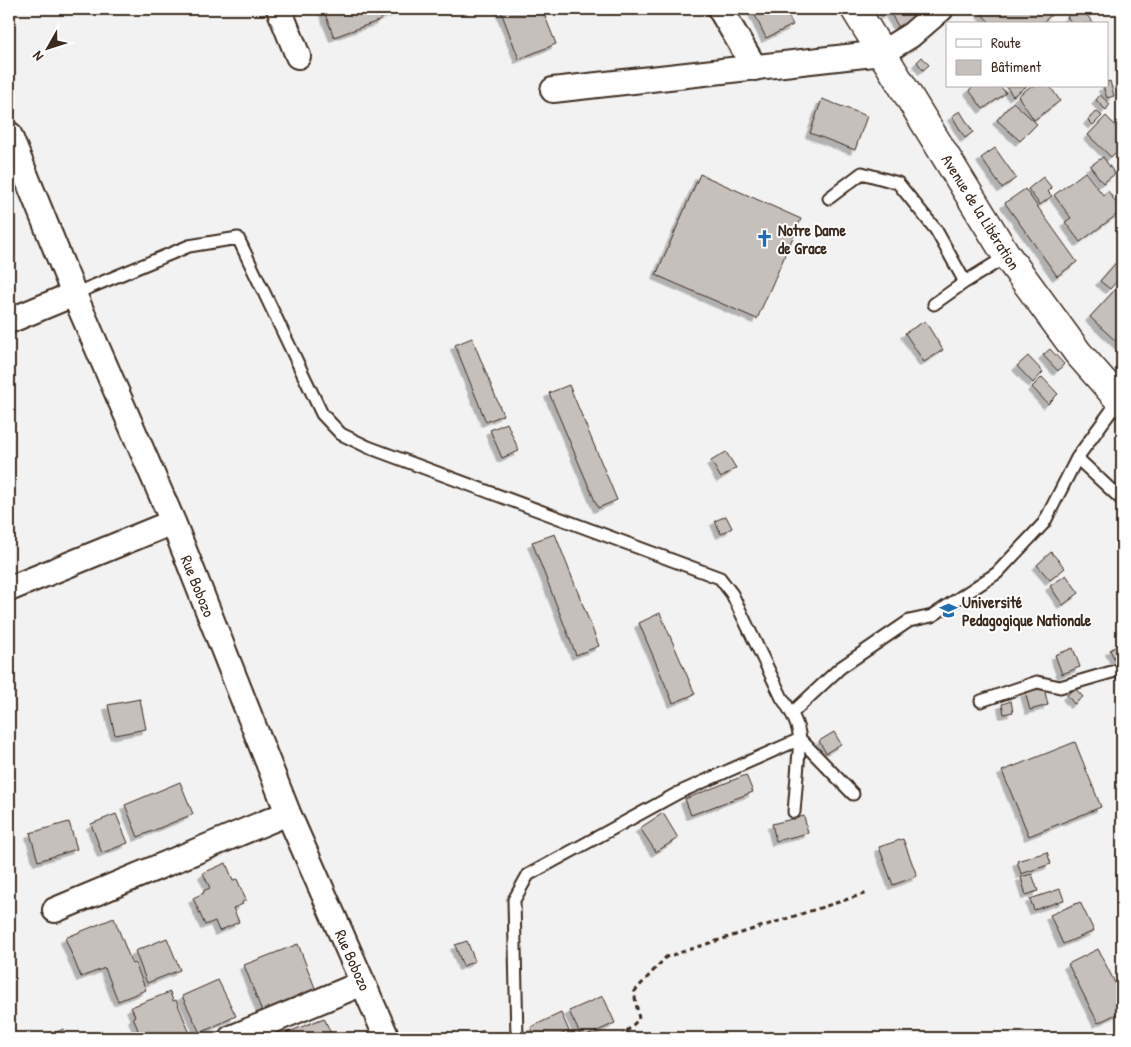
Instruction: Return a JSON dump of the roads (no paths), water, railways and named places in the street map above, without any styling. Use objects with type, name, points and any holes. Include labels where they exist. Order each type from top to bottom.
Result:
[{"type":"highway","name":"Avenue de la Libération","points":[[855,9],[1007,256],[1078,353],[1120,402]]},
{"type":"street","points":[[279,9],[298,56]]},
{"type":"street","points":[[720,9],[755,68]]},
{"type":"street","points":[[553,90],[882,53],[911,35],[941,9]]},
{"type":"street","name":"Rue Bobozo","points":[[9,134],[74,294],[173,522],[288,813],[387,1038]]},
{"type":"street","points":[[9,321],[74,294]]},
{"type":"street","points":[[9,589],[173,522]]},
{"type":"street","points":[[55,910],[288,813]]},
{"type":"street","points":[[231,1038],[363,983]]},
{"type":"lane","points":[[829,198],[862,173],[898,183],[936,230],[966,282]]},
{"type":"lane","points":[[74,294],[189,246],[238,238],[322,414],[341,434],[368,447],[720,578],[732,594],[799,729],[800,739],[794,812]]},
{"type":"lane","points":[[934,304],[1007,256]]},
{"type":"lane","points":[[792,713],[840,668],[909,621],[932,616],[997,573],[1044,523],[1077,458],[1120,402]]},
{"type":"lane","points":[[1077,458],[1122,500]]},
{"type":"lane","points":[[981,701],[1037,682],[1060,688],[1122,669]]},
{"type":"lane","points":[[800,739],[854,794]]},
{"type":"lane","points":[[517,1038],[514,900],[528,875],[678,793],[800,739]]},
{"type":"place","name":"Notre Dame de Grace","points":[[764,239]]},
{"type":"place","name":"Université Pedagogique Nationale","points":[[948,611]]}]
